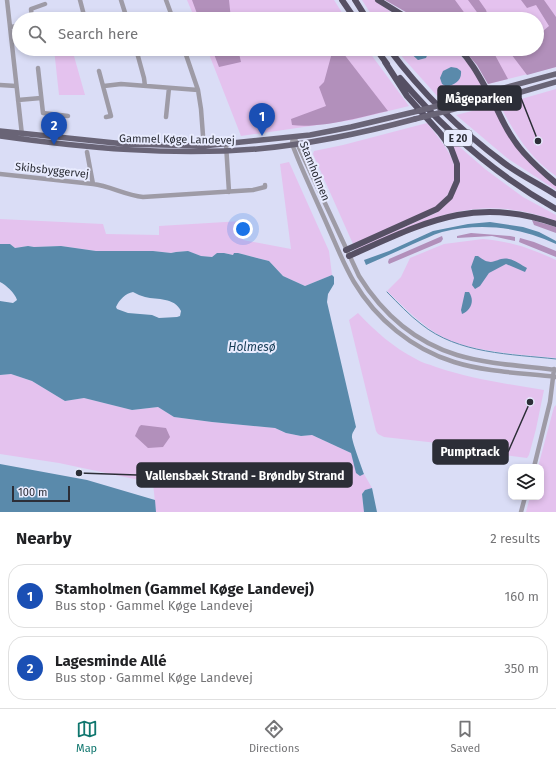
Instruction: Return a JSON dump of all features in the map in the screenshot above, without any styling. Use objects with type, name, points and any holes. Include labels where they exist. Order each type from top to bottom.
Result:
[{"type":"highway","points":[[342,0],[350,12]]},
{"type":"highway","points":[[355,0],[363,12]]},
{"type":"highway","points":[[378,0],[398,12]]},
{"type":"highway","name":"E 20","points":[[381,56],[420,102],[447,129],[510,179],[556,209]]},
{"type":"highway","name":"E 20","points":[[395,56],[424,90],[452,119],[505,163],[556,195]]},
{"type":"highway","points":[[466,56],[477,71],[488,92]]},
{"type":"highway","points":[[348,253],[437,209],[450,197],[457,181],[457,164],[451,148],[440,133],[407,96],[385,62]]},
{"type":"highway","points":[[493,100],[508,132],[516,143],[538,168],[556,183]]},
{"type":"highway","points":[[348,253],[431,221],[462,213],[493,211],[509,212],[540,218],[556,224]]},
{"type":"main road","name":"Gammel Køge Landevej","points":[[226,147],[350,127],[407,114],[556,74]]},
{"type":"main road","name":"Gammel Køge Landevej","points":[[0,136],[22,136],[204,149],[295,144],[350,135],[493,100],[556,82]]},
{"type":"main road","points":[[488,92],[493,100]]},
{"type":"main road","name":"Gammel Køge Landevej","points":[[0,131],[22,136]]},
{"type":"street","points":[[7,0],[12,47]]},
{"type":"street","points":[[80,0],[83,12]]},
{"type":"street","points":[[121,0],[124,12]]},
{"type":"street","points":[[166,0],[170,12]]},
{"type":"street","points":[[31,12],[31,9],[45,4]]},
{"type":"street","points":[[13,56],[22,136]]},
{"type":"street","points":[[138,56],[145,86]]},
{"type":"street","points":[[186,56],[198,90],[204,149]]},
{"type":"street","points":[[38,68],[43,113],[68,116]]},
{"type":"street","points":[[100,71],[111,116],[106,117]]},
{"type":"street","points":[[104,86],[121,84],[198,90]]},
{"type":"street","points":[[0,85],[16,86]]},
{"type":"street","points":[[166,117],[169,88]]},
{"type":"street","points":[[18,100],[41,98]]},
{"type":"street","name":"Stamholmen","points":[[293,137],[341,256],[356,286],[377,313],[396,331],[422,348],[453,361],[473,367],[555,377]]},
{"type":"street","name":"Stamholmen","points":[[295,144],[366,287],[383,309],[400,325],[426,342],[457,355],[555,370]]},
{"type":"street","points":[[226,147],[229,192]]},
{"type":"street","name":"Skibsbyggervej","points":[[0,174],[93,184],[87,152]]},
{"type":"street","points":[[93,184],[104,186],[133,196],[142,197],[253,190],[265,187],[265,185]]},
{"type":"street","points":[[161,190],[162,196]]},
{"type":"street","points":[[341,256],[348,253]]},
{"type":"street","points":[[535,464],[550,402],[555,370]]},
{"type":"street","points":[[521,512],[525,500]]},
{"type":"shaded area","points":[[187,0],[334,0],[342,12],[192,12]]},
{"type":"shaded area","points":[[192,0],[229,0],[230,12],[196,12]]},
{"type":"shaded area","points":[[362,0],[375,0],[391,12],[370,12]]},
{"type":"shaded area","points":[[385,0],[556,0],[556,67],[488,84],[477,65],[469,56],[544,56],[544,12],[406,12]]},
{"type":"shaded area","points":[[385,0],[455,0],[464,12],[406,12]]},
{"type":"shaded area","points":[[468,0],[479,0],[487,12],[477,12]]},
{"type":"shaded area","points":[[521,0],[544,0],[556,17],[556,67],[527,75],[513,56],[544,56],[544,30],[549,26],[544,18],[544,12],[540,12],[536,5],[527,8]]},
{"type":"shaded area","points":[[55,56],[74,56],[85,95],[59,95]]},
{"type":"shaded area","points":[[210,56],[372,56],[409,106],[352,120],[241,136]]},
{"type":"shaded area","points":[[215,56],[240,56],[241,62],[219,67]]},
{"type":"shaded area","points":[[331,56],[345,56],[388,111],[327,124],[303,126],[292,125],[291,119],[326,106],[319,87],[324,82]]},
{"type":"shaded area","points":[[402,56],[460,56],[471,66],[482,86],[439,98]]},
{"type":"shaded area","points":[[469,56],[496,56],[508,79],[488,84],[477,65]]},
{"type":"shaded area","points":[[556,89],[556,176],[531,153],[517,135],[500,105]]},
{"type":"shaded area","points":[[492,106],[520,149],[545,177],[556,185],[556,190],[507,158],[456,115]]},
{"type":"shaded area","points":[[427,123],[444,144],[450,155],[454,165],[455,175],[453,185],[446,196],[435,208],[353,244],[313,154],[314,151]]},
{"type":"shaded area","points":[[446,135],[485,169],[523,197],[556,215],[556,221],[527,212],[501,209],[476,209],[453,213],[430,220],[355,251],[355,249],[436,213],[452,197],[456,191],[460,177],[460,169],[454,152],[445,136]]},
{"type":"shaded area","points":[[289,162],[329,251],[332,275],[305,286],[283,276],[269,261],[238,253],[233,255],[217,253],[212,257],[201,256],[187,251],[171,253],[153,251],[96,251],[61,246],[28,246],[15,248],[10,244],[0,244],[0,219],[103,224],[106,234],[159,235],[159,226],[242,221],[243,240],[291,249],[280,164]]},
{"type":"shaded area","points":[[532,220],[556,227],[556,233],[534,225]]},
{"type":"shaded area","points":[[471,233],[510,236],[515,237],[515,241],[492,236],[457,238],[457,236]]},
{"type":"shaded area","points":[[442,236],[443,239],[441,242],[389,264],[389,259]]},
{"type":"shaded area","points":[[520,238],[556,251],[556,257],[519,242]]},
{"type":"shaded area","points":[[483,239],[521,246],[556,260],[556,358],[483,350],[456,343],[444,338],[428,328],[387,291],[401,277],[410,258],[444,244]]},
{"type":"shaded area","points":[[358,313],[378,333],[392,344],[421,362],[476,378],[544,390],[536,429],[527,458],[444,447],[437,443],[384,437],[378,434],[349,320]]},
{"type":"shaded area","points":[[11,374],[32,381],[65,401],[84,398],[132,410],[158,407],[174,417],[275,428],[286,433],[301,436],[312,435],[351,453],[355,467],[360,475],[364,474],[372,488],[365,490],[362,494],[364,512],[156,512],[153,483],[59,463],[0,454],[0,375]]},
{"type":"shaded area","points":[[556,405],[556,512],[526,512],[529,500],[544,500],[544,464],[539,464],[554,407]]},
{"type":"shaded area","points":[[141,425],[166,428],[170,437],[163,447],[148,448],[135,436]]},
{"type":"water","points":[[414,56],[427,56],[426,58],[418,60]]},
{"type":"water","points":[[451,67],[457,68],[461,71],[461,74],[457,82],[447,87],[442,84],[440,78],[443,71]]},
{"type":"water","points":[[490,222],[523,227],[539,232],[556,241],[556,244],[542,238],[514,230],[471,227],[438,233],[366,265],[364,260],[389,251],[433,231],[468,224]]},
{"type":"water","name":"Holmesø","points":[[0,244],[10,244],[15,248],[28,246],[61,246],[96,251],[153,251],[171,253],[188,251],[201,256],[212,257],[217,253],[233,255],[234,253],[238,253],[269,261],[283,276],[305,286],[332,275],[334,277],[334,284],[328,294],[327,302],[356,427],[352,434],[352,438],[364,474],[360,476],[356,473],[351,453],[312,435],[301,436],[286,433],[275,428],[174,417],[158,407],[132,410],[84,398],[65,401],[32,381],[11,374],[0,375],[0,301],[13,303],[17,300],[10,290],[0,282]],"holes":[[[133,292],[140,296],[174,303],[181,311],[180,316],[159,318],[152,315],[128,313],[117,309],[117,304],[121,299]]]},
{"type":"water","points":[[475,256],[478,256],[488,262],[509,259],[516,261],[527,268],[525,272],[506,264],[489,273],[480,286],[475,289],[472,285],[474,278],[471,267]]},
{"type":"water","points":[[465,292],[469,292],[472,302],[470,308],[462,314],[461,310]]},
{"type":"water","points":[[0,464],[87,480],[155,500],[156,512],[0,512]]},
{"type":"water","points":[[372,488],[377,512],[364,512],[362,494],[365,490]]},
{"type":"waterway","points":[[387,292],[421,324],[436,334],[451,341],[468,347],[503,354],[556,359]]},
{"type":"place","name":"Stamholmen (Gammel Køge Landevej)","points":[[262,136]]},
{"type":"place","name":"Mågeparken","points":[[538,141]]},
{"type":"place","name":"Lagesminde Allé","points":[[54,145]]},
{"type":"place","name":"Pumptrack","points":[[530,402]]},
{"type":"place","name":"Vallensbæk Strand - Brøndby Strand","points":[[79,473]]}]
